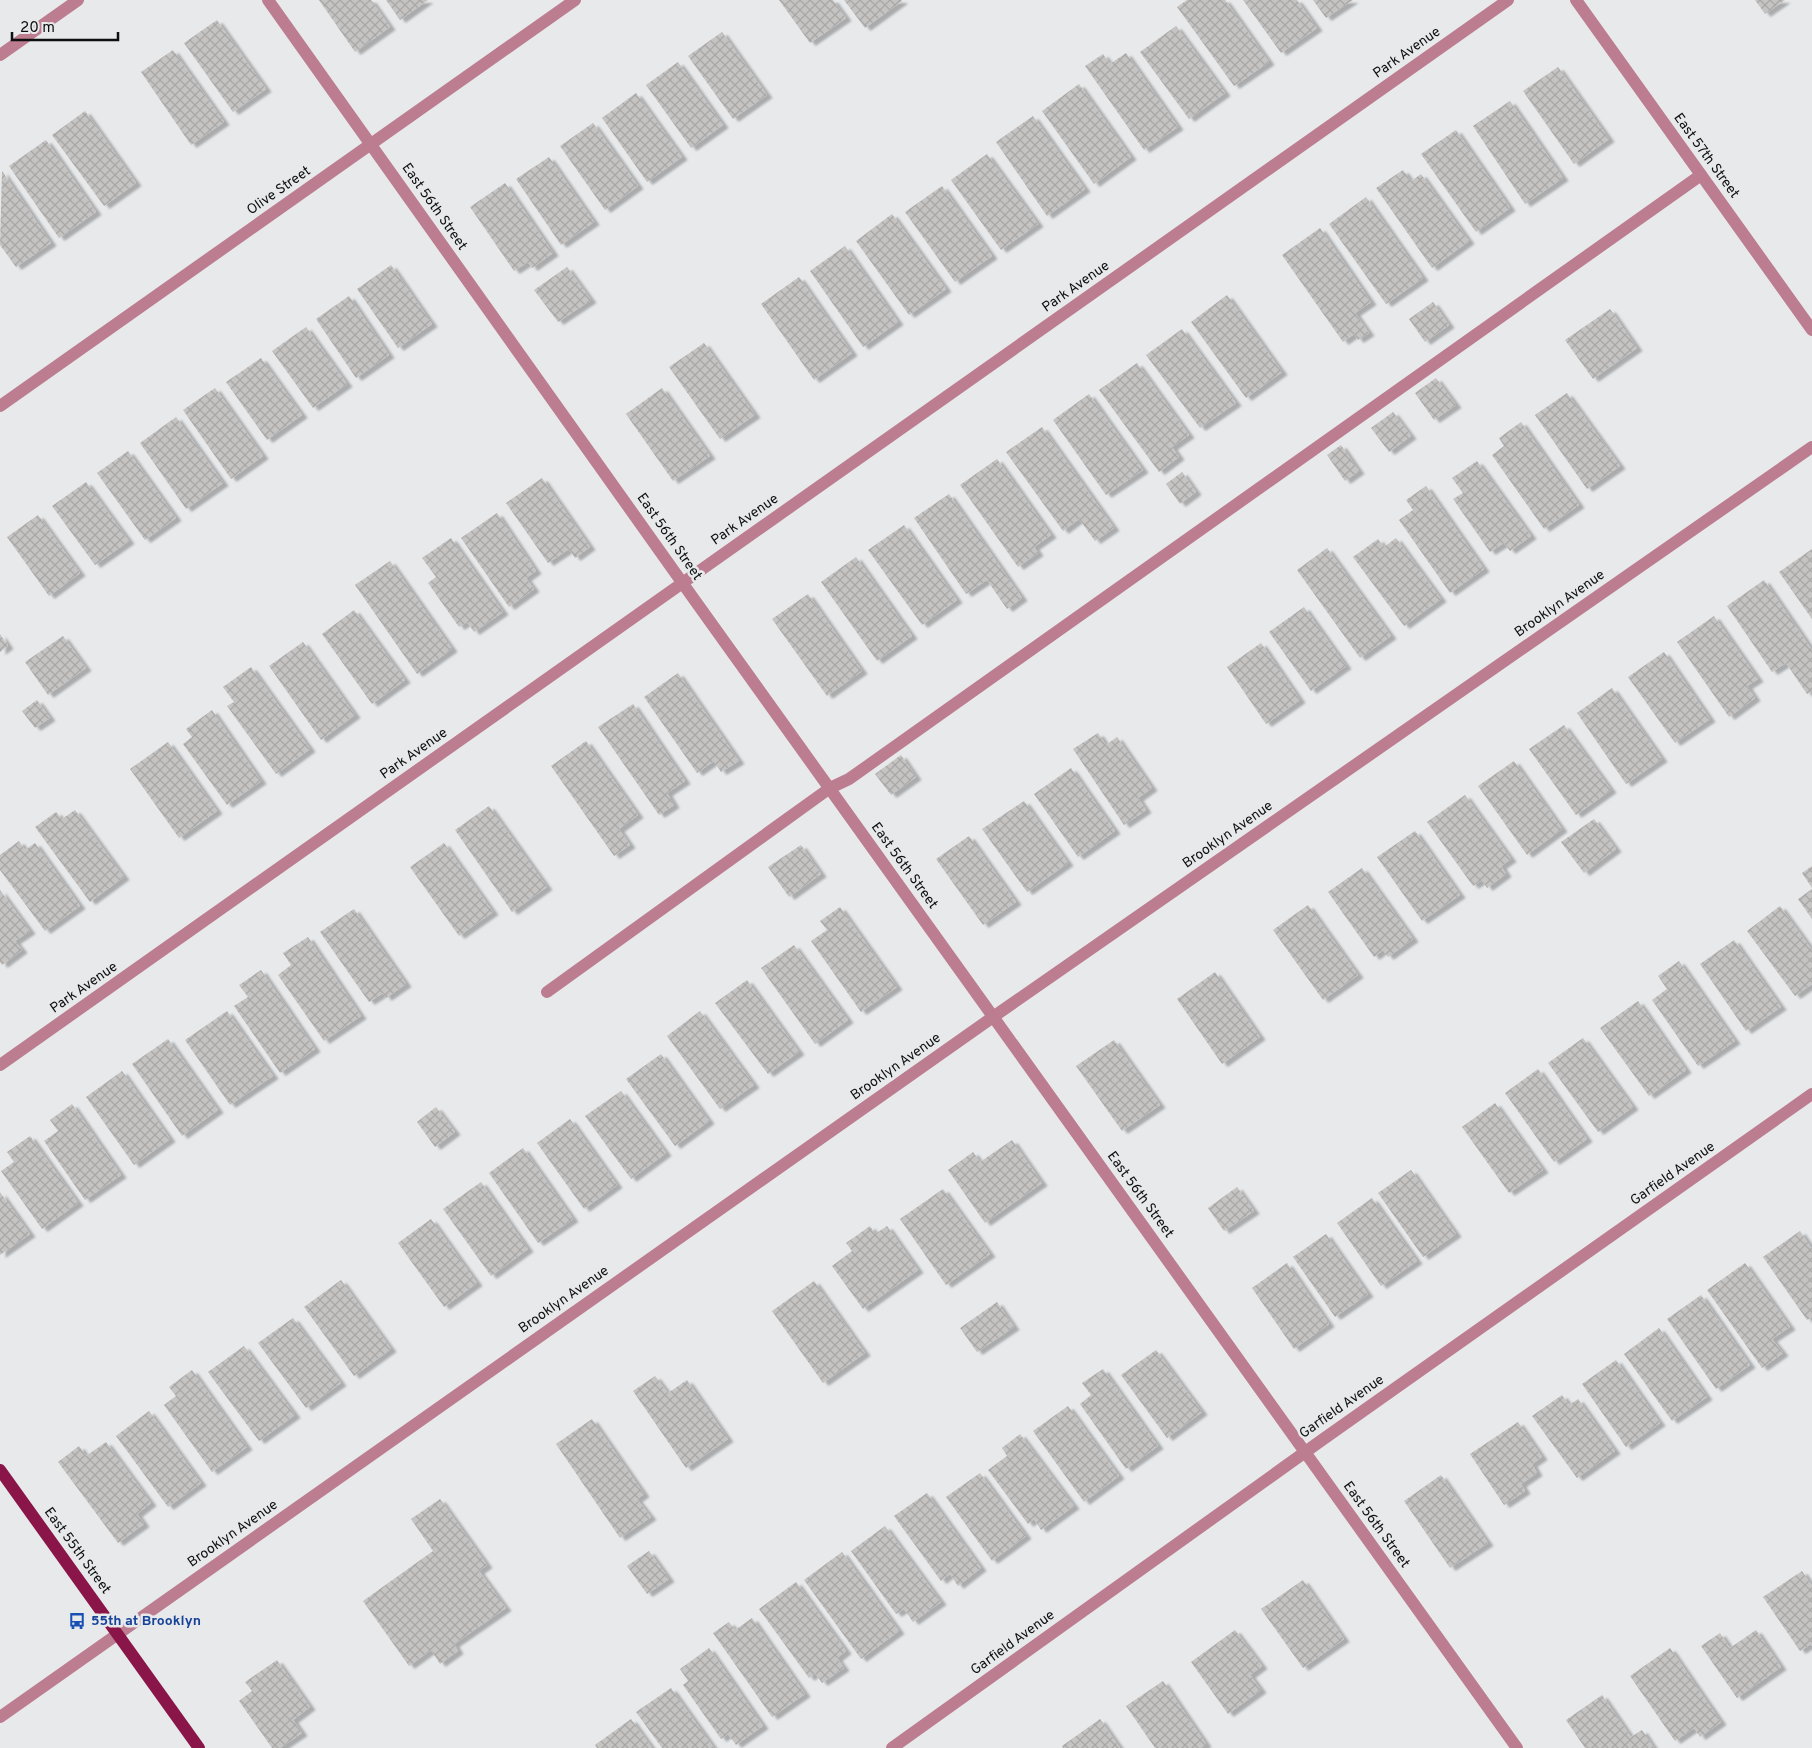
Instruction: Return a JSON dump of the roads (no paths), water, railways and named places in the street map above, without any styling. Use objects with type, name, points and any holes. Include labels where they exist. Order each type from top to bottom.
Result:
[{"type":"main road","name":"East 55th Street","points":[[0,1470],[199,1748]]},
{"type":"street","points":[[0,55],[78,0]]},
{"type":"street","name":"East 56th Street","points":[[268,0],[683,583],[1518,1748]]},
{"type":"street","name":"Olive Street","points":[[0,406],[575,0]]},
{"type":"street","name":"Park Avenue","points":[[0,1065],[1508,0]]},
{"type":"street","name":"East 57th Street","points":[[1576,0],[1812,330]]},
{"type":"street","points":[[546,992],[830,788],[849,779],[1701,175]]},
{"type":"street","name":"Brooklyn Avenue","points":[[0,1717],[993,1016],[1812,447]]},
{"type":"street","name":"Garfield Avenue","points":[[892,1748],[1305,1452],[1812,1094]]},
{"type":"place","name":"55th at Brooklyn","points":[[77,1621]]}]
